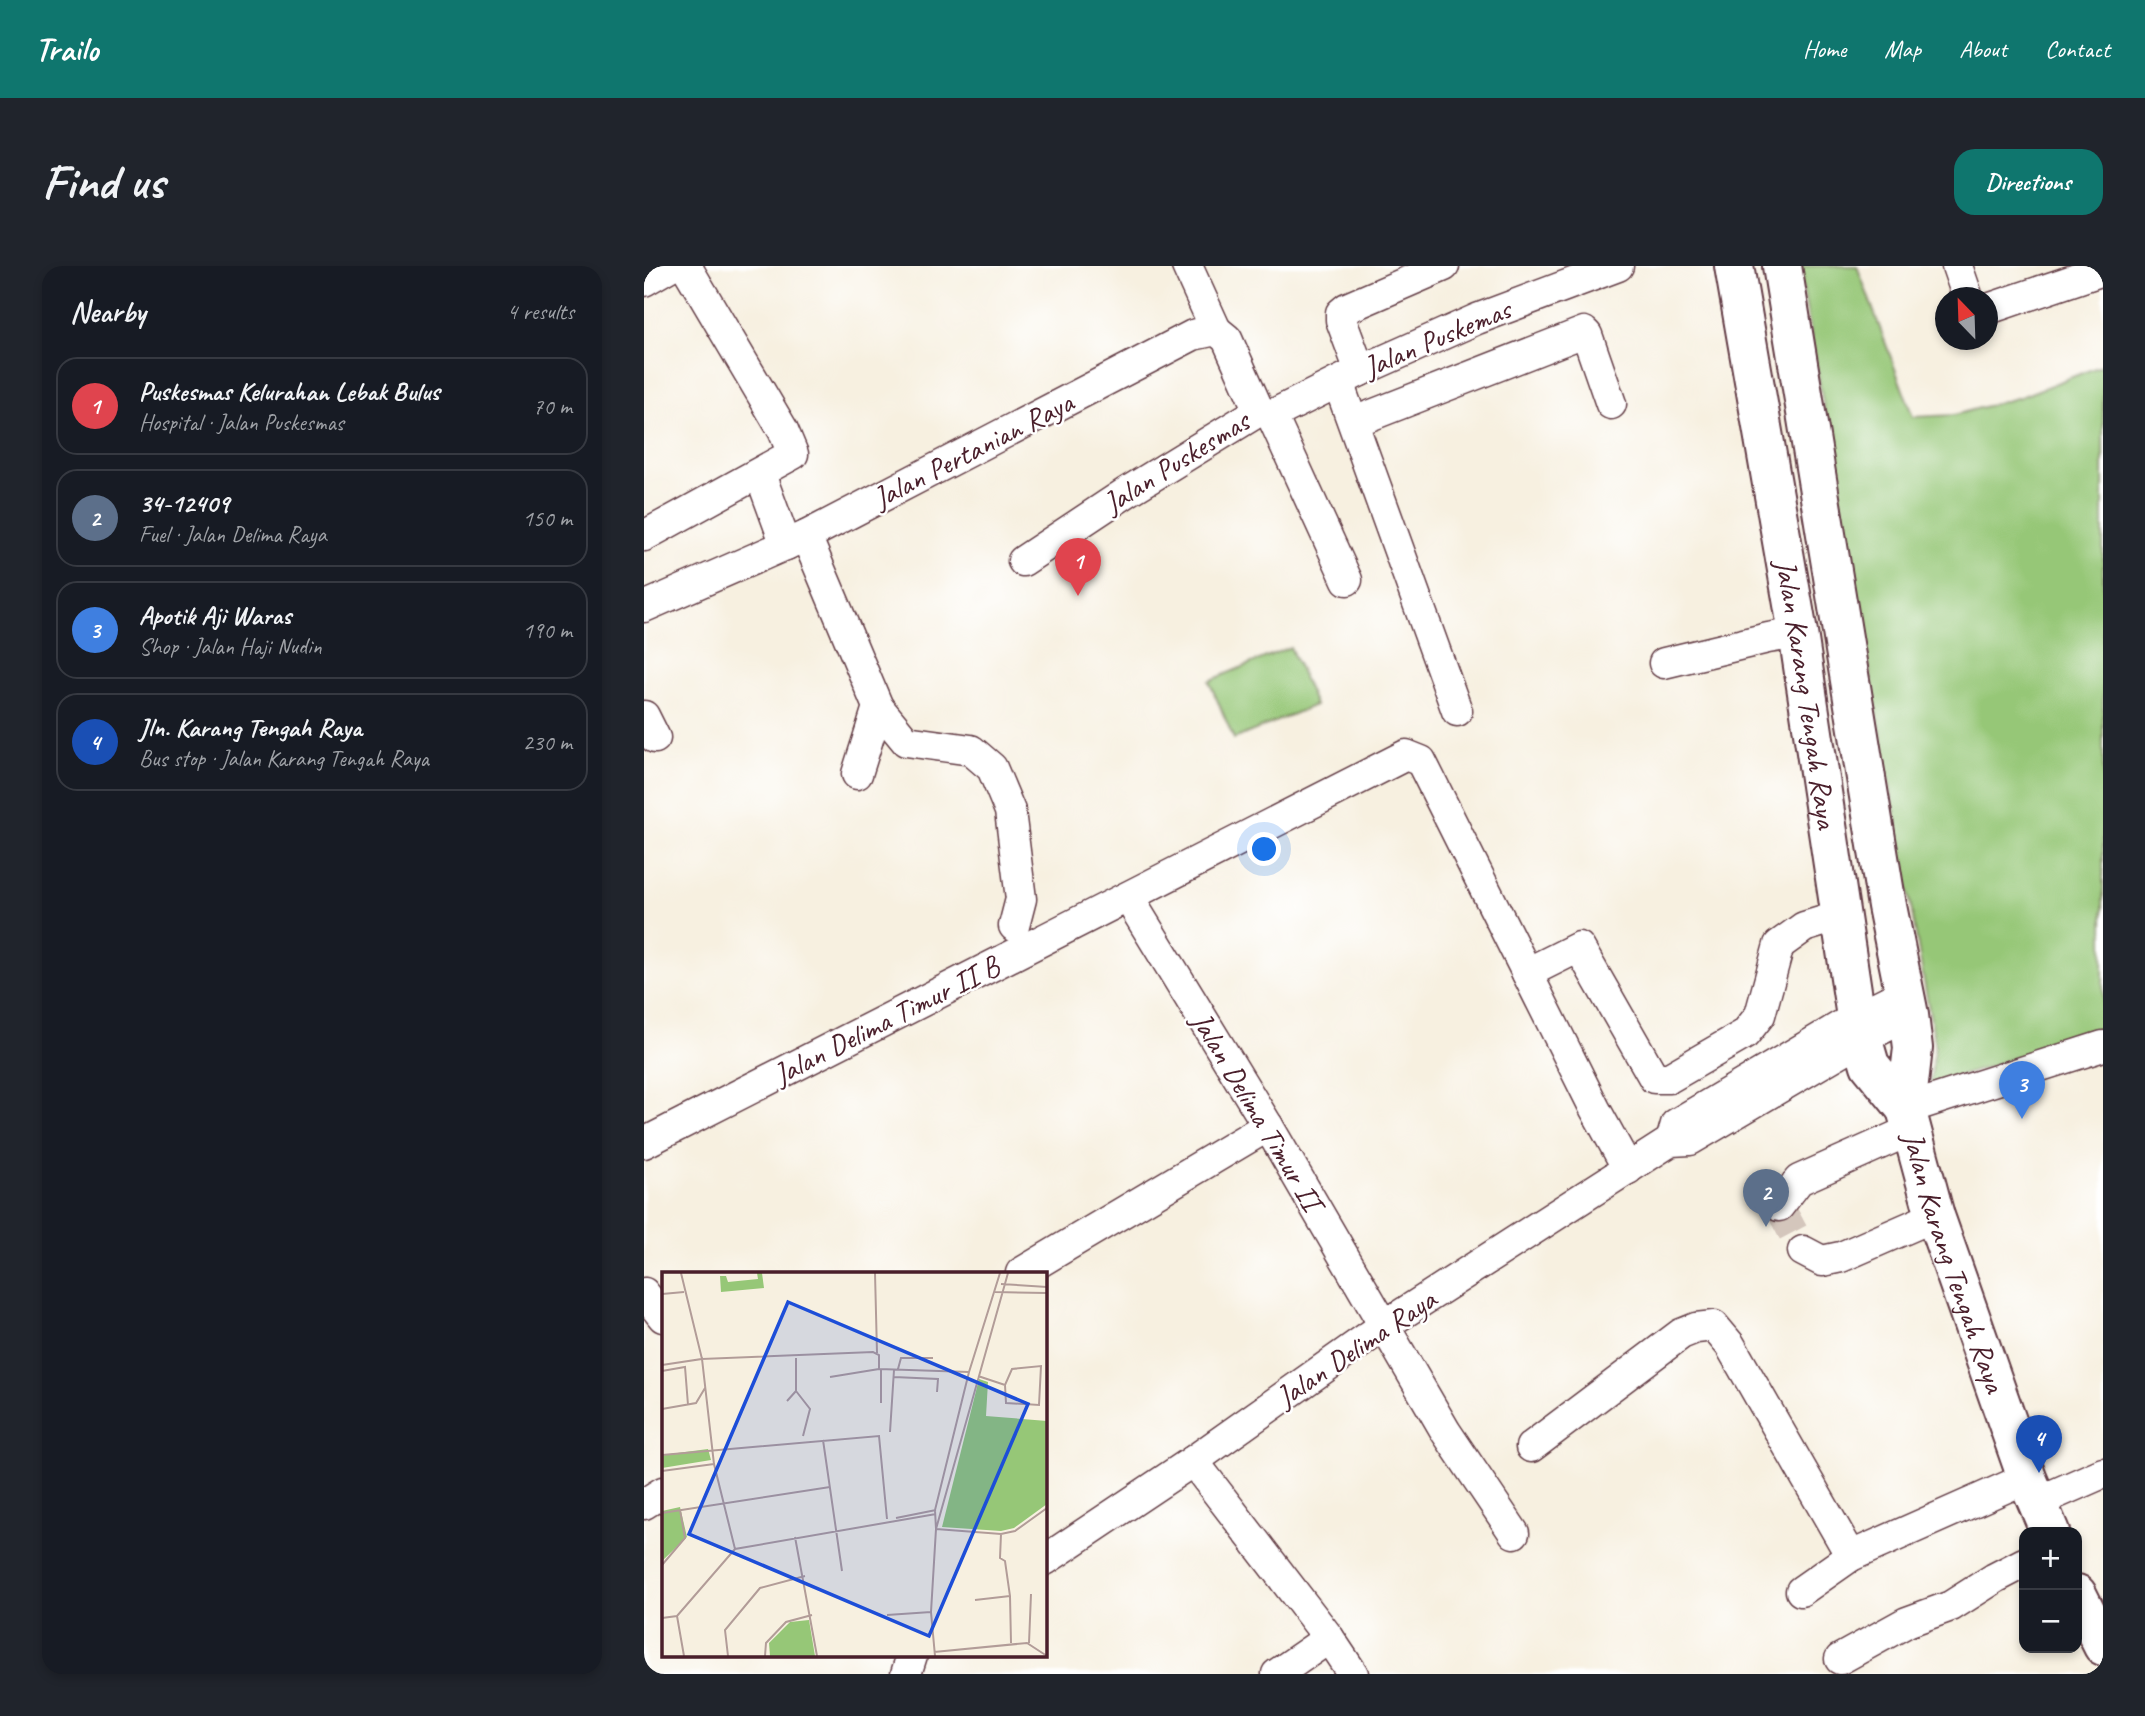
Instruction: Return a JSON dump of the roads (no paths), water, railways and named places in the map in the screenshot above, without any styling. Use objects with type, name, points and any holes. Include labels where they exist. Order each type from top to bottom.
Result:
[{"type":"main road","name":"Jalan Karang Tengah Raya","points":[[1734,266],[1798,633],[1859,1028],[1870,1065],[1908,1120],[1935,1216],[2038,1504]]},
{"type":"main road","name":"Jalan Karang Tengah Raya","points":[[1782,266],[1885,893],[1907,1004],[1913,1048],[1908,1120]]},
{"type":"main road","points":[[2082,1604],[2103,1646]]},
{"type":"street","points":[[644,281],[670,266]]},
{"type":"street","points":[[644,536],[793,454],[783,430],[686,266]]},
{"type":"street","points":[[1187,266],[1216,330],[1227,338],[1269,412],[1347,580]]},
{"type":"street","points":[[1444,266],[1341,313],[1340,381],[1457,711]]},
{"type":"street","name":"Jalan Puskemas","points":[[1269,412],[1477,319],[1618,266]]},
{"type":"street","points":[[1957,266],[1964,287]]},
{"type":"street","points":[[1998,305],[2103,270]]},
{"type":"street","name":"Jalan Pertanian Raya","points":[[644,607],[796,540],[1193,335],[1216,330]]},
{"type":"street","points":[[1354,422],[1584,332],[1611,404]]},
{"type":"street","name":"Jalan Puskesmas","points":[[1023,561],[1127,492],[1269,412]]},
{"type":"street","points":[[760,474],[796,540],[878,707],[906,741],[971,750],[992,768],[1010,811],[1021,899],[1014,926]]},
{"type":"street","points":[[1664,663],[1798,633]]},
{"type":"street","points":[[857,774],[878,707]]},
{"type":"street","name":"Jalan Delima Timur II B","points":[[644,1143],[1406,755],[1421,761],[1527,973],[1652,1154]]},
{"type":"street","name":"Jalan Delima Timur II","points":[[1128,897],[1268,1126],[1446,1432],[1514,1533]]},
{"type":"street","points":[[1527,973],[1579,947],[1654,1078],[1669,1078],[1745,1034],[1760,1014],[1779,945],[1804,927],[1840,916]]},
{"type":"street","name":"Jalan Delima Raya","points":[[1046,1559],[1193,1461],[1385,1325],[1652,1154],[1690,1140],[1859,1028],[1907,1004]]},
{"type":"street","points":[[1779,1206],[1799,1180],[1908,1120],[2103,1046]]},
{"type":"street","points":[[1023,1272],[1268,1126]]},
{"type":"street","points":[[1803,1251],[1822,1261],[1840,1257],[1935,1216]]},
{"type":"street","points":[[644,1293],[662,1316]]},
{"type":"street","points":[[1531,1447],[1681,1334],[1696,1328],[1714,1326],[1730,1345],[1851,1556]]},
{"type":"street","points":[[1193,1461],[1329,1638],[1353,1674]]},
{"type":"street","points":[[1801,1591],[1851,1556],[2038,1504],[2103,1473]]},
{"type":"street","points":[[644,1504],[662,1493]]},
{"type":"street","points":[[1840,1659],[1907,1622],[1951,1606],[2019,1566]]},
{"type":"street","points":[[1277,1674],[1329,1638]]},
{"type":"street","points":[[905,1674],[912,1656]]},
{"type":"tunnel","points":[[1779,1206],[1803,1251]]},
{"type":"place","name":"Puskesmas Kelurahan Lebak Bulus","points":[[1078,596]]},
{"type":"place","name":"Apotik Aji Waras","points":[[2022,1119]]},
{"type":"place","name":"34-12409","points":[[1766,1227]]},
{"type":"place","name":"Jln. Karang Tengah Raya","points":[[2039,1473]]}]
